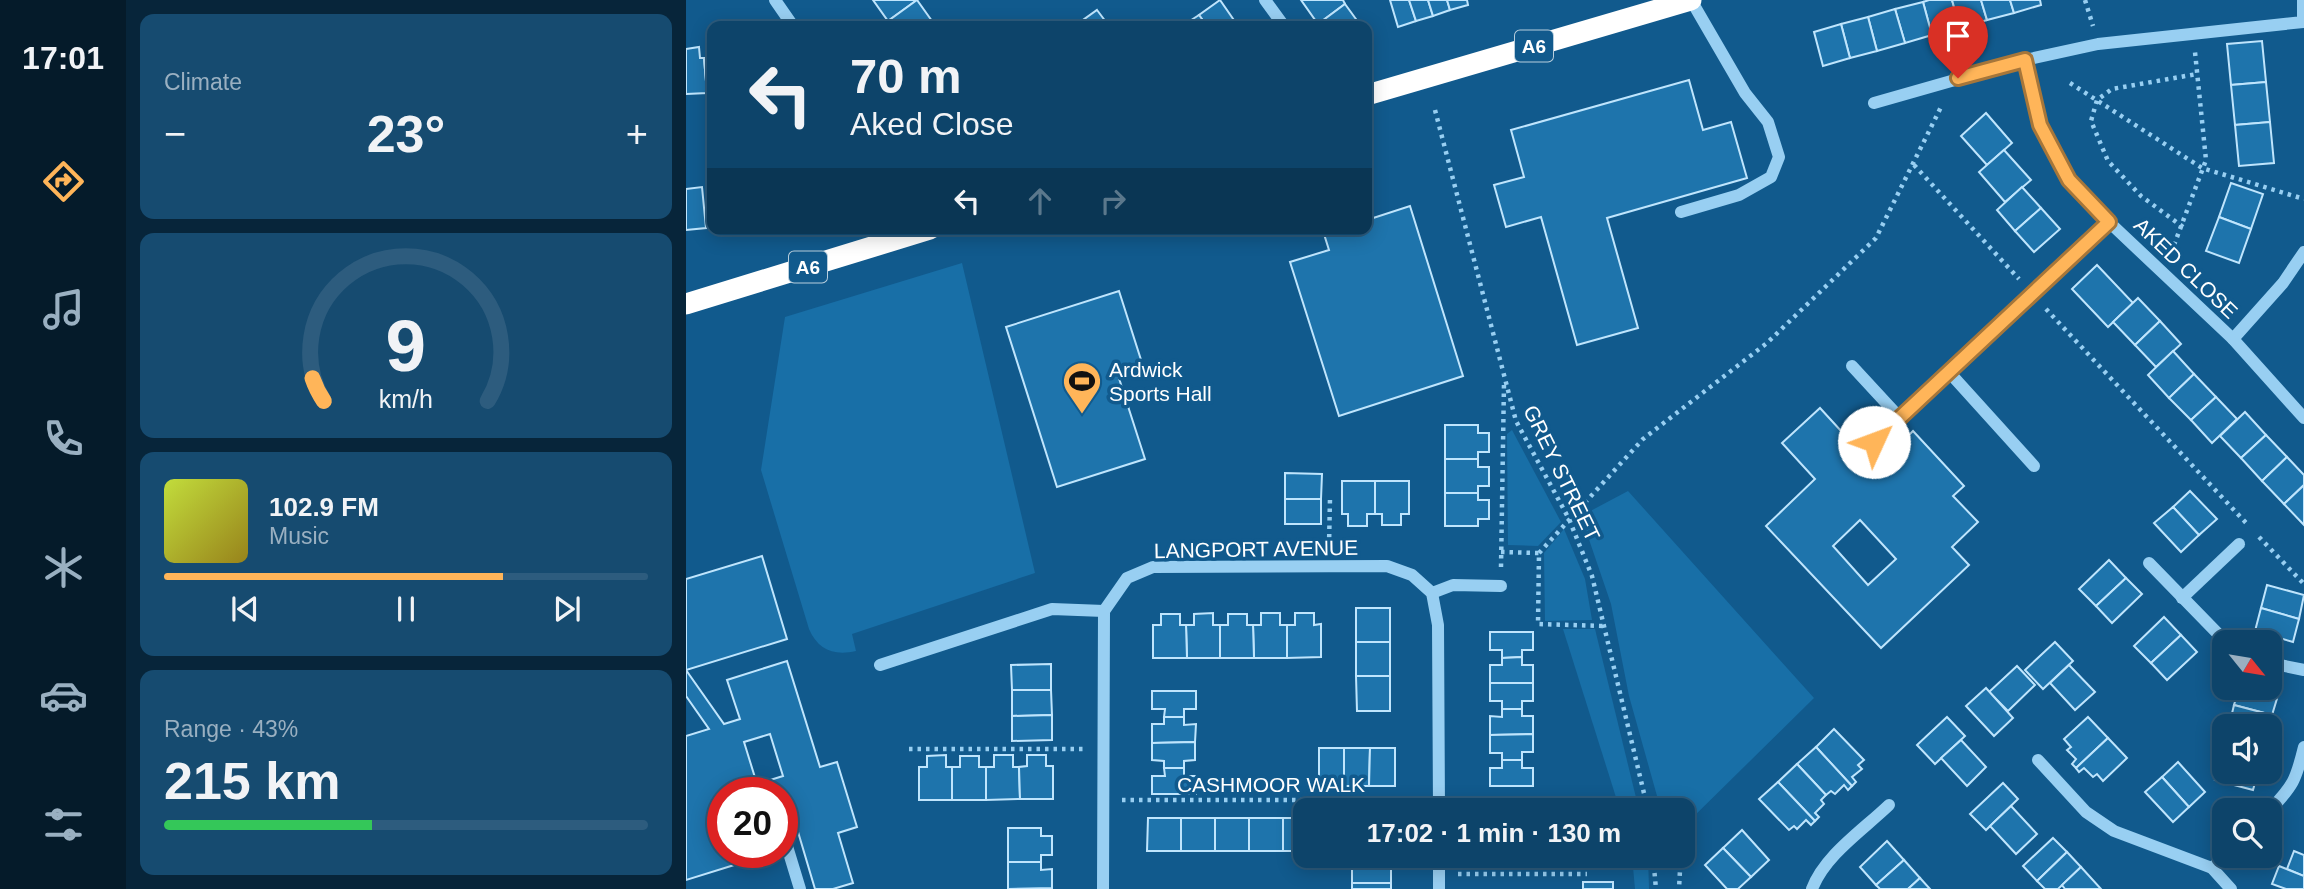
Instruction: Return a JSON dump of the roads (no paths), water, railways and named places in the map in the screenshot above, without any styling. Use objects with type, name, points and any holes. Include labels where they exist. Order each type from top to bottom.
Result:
[{"type":"highway","name":"A6","points":[[1372,95],[1691,0]]},
{"type":"highway","name":"A6","points":[[686,304],[910,235]]},
{"type":"street","points":[[775,0],[790,21]]},
{"type":"street","points":[[1265,0],[1280,21]]},
{"type":"street","points":[[1681,212],[1739,195],[1771,177],[1779,157],[1768,122],[1745,93],[1691,0]]},
{"type":"street","points":[[1874,103],[2025,60],[2098,44],[2193,33],[2304,28],[2303,0]]},
{"type":"street","name":"AKED CLOSE","points":[[2025,60],[2040,125],[2069,180],[2109,222],[2233,339],[2304,418]]},
{"type":"street","points":[[1874,442],[2109,222]]},
{"type":"street","points":[[2233,339],[2283,284],[2304,252]]},
{"type":"street","points":[[1852,366],[1900,418]]},
{"type":"street","points":[[1949,372],[2034,466]]},
{"type":"street","points":[[2182,598],[2239,544]]},
{"type":"street","points":[[2149,563],[2214,630]]},
{"type":"street","name":"LANGPORT AVENUE","points":[[1104,611],[1127,578],[1153,567],[1387,566],[1412,575],[1432,593]]},
{"type":"street","points":[[1439,798],[1438,625],[1432,593],[1453,585],[1501,586]]},
{"type":"street","points":[[880,665],[1052,609],[1104,611],[1104,889]]},
{"type":"street","points":[[2282,665],[2304,670]]},
{"type":"street","points":[[2282,798],[2290,790],[2298,772],[2304,747]]},
{"type":"street","points":[[2038,760],[2087,813],[2114,831],[2212,869],[2231,889]]},
{"type":"street","points":[[1812,889],[1828,863],[1889,805]]},
{"type":"street","points":[[794,868],[800,889]]},
{"type":"street","points":[[1439,868],[1439,889]]},
{"type":"place","name":"Ardwick Sports Hall","points":[[1082,415]]}]
